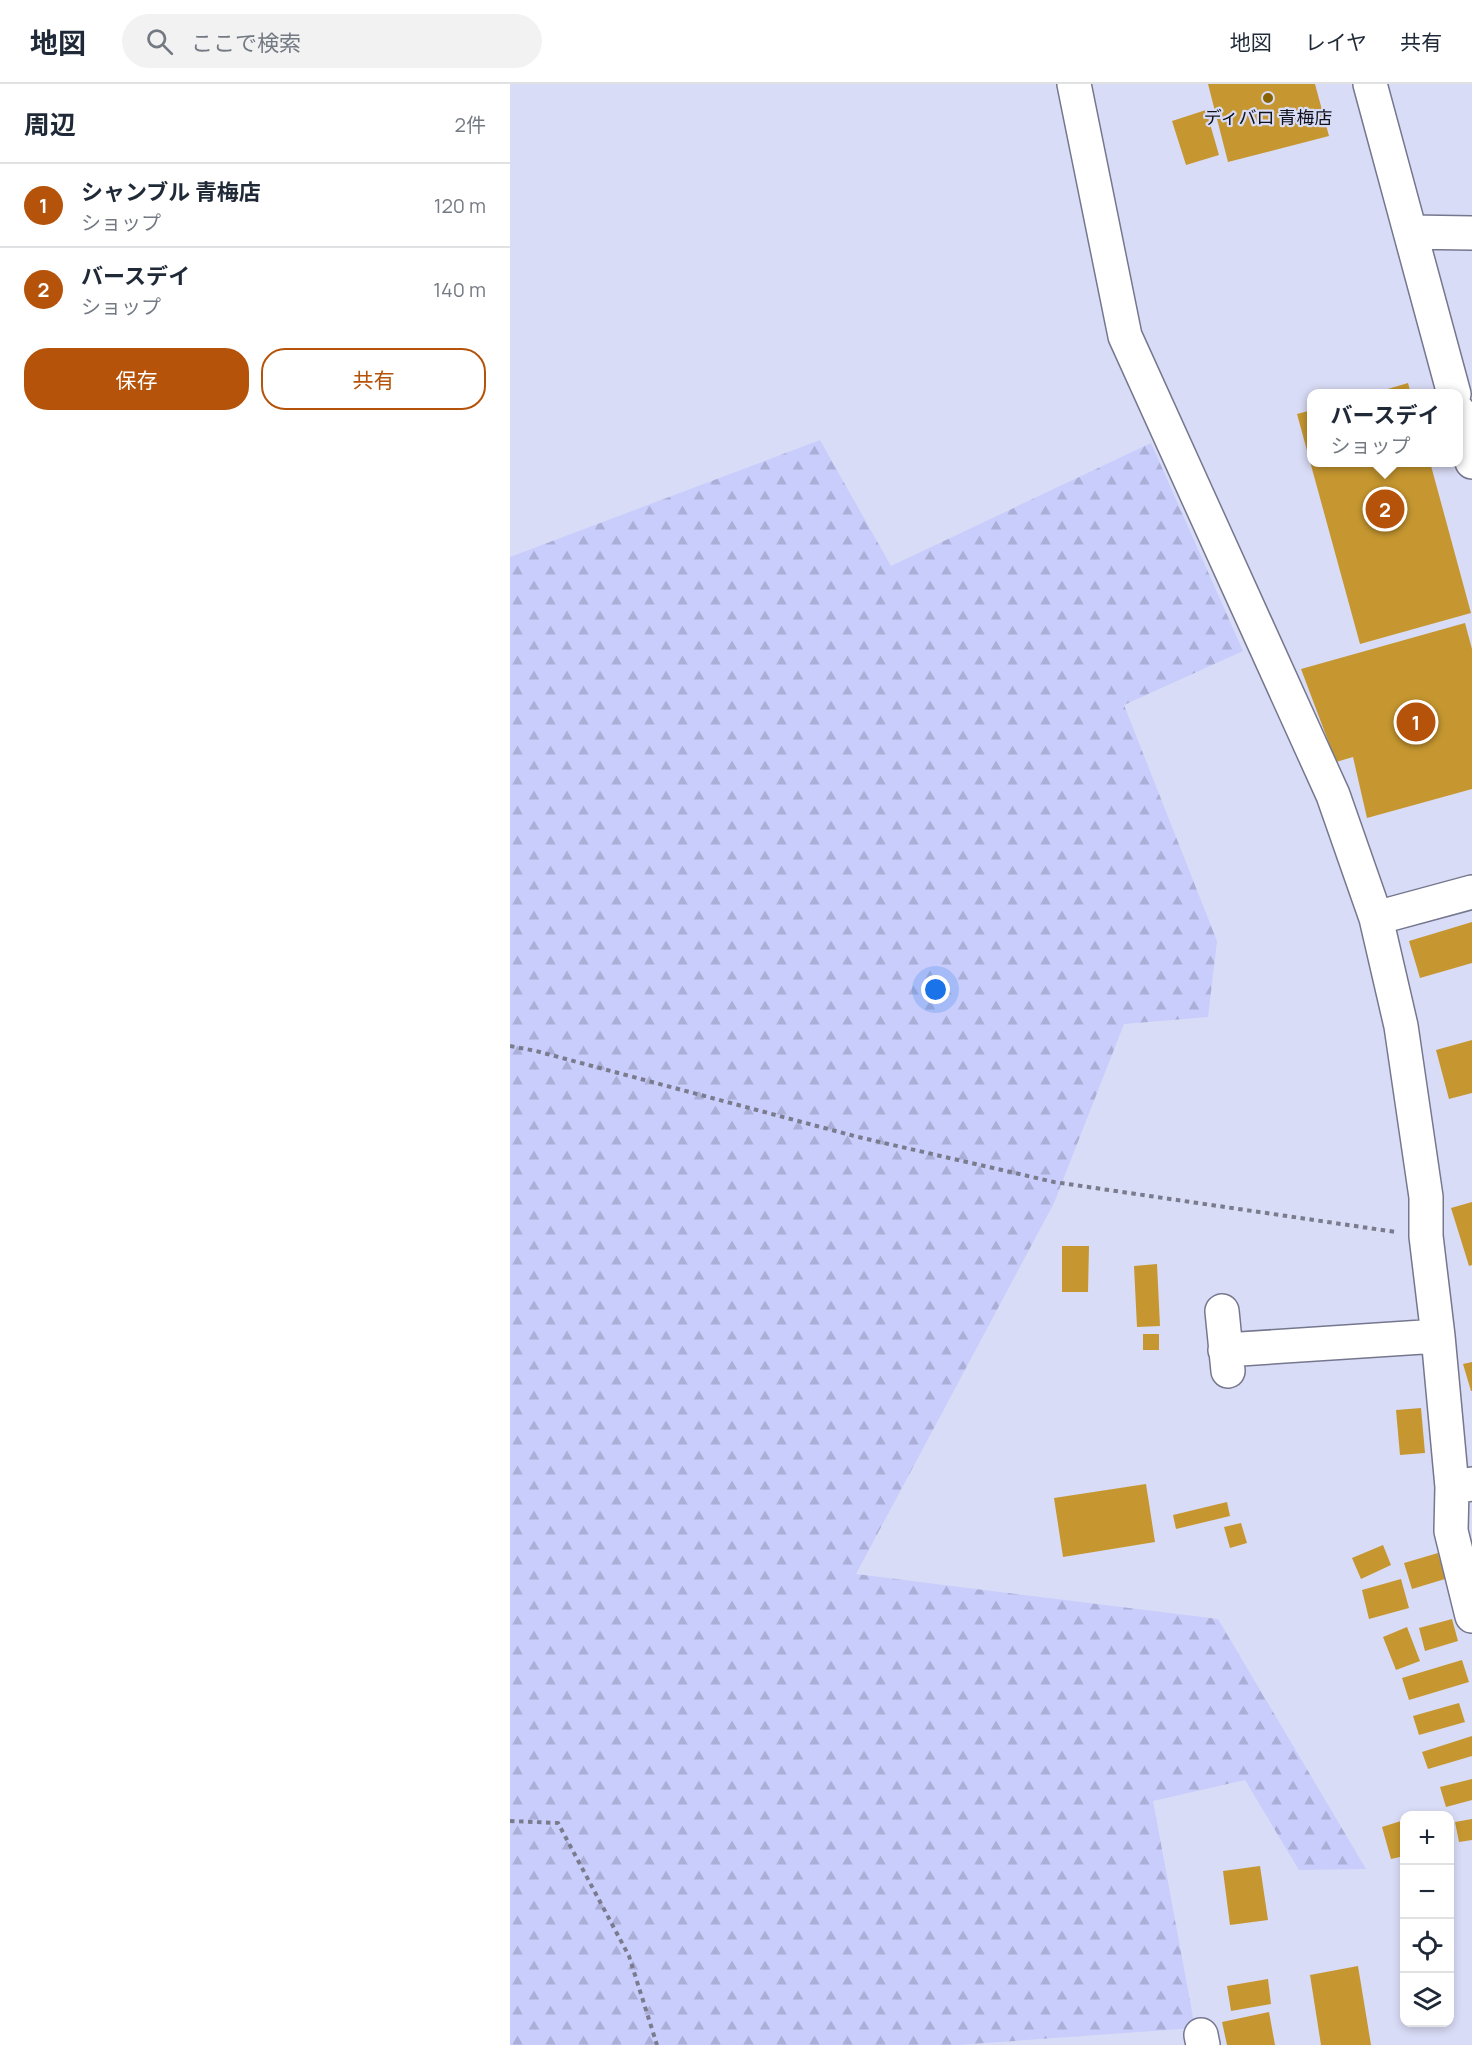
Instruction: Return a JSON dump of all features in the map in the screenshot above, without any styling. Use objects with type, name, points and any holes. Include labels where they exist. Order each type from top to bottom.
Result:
[{"type":"street","points":[[1074,84],[1125,336],[1334,795],[1376,918],[1401,1026],[1426,1197],[1426,1236],[1438,1336],[1462,1485],[1451,1532],[1472,1616]]},
{"type":"street","points":[[1370,84],[1453,389]]},
{"type":"street","points":[[1410,232],[1472,233]]},
{"type":"street","points":[[1463,429],[1472,462]]},
{"type":"street","points":[[1376,918],[1472,892]]},
{"type":"street","points":[[1222,1311],[1227,1361],[1438,1336]]},
{"type":"path","points":[[510,1046],[858,1137],[1054,1182],[1426,1236]]},
{"type":"path","points":[[510,1821],[558,1823],[629,1956],[657,2045]]},
{"type":"green space","points":[[820,440],[891,566],[1151,443],[1243,651],[1124,705],[1217,941],[1208,1017],[1124,1024],[1054,1203],[856,1574],[1218,1619],[1366,1869],[1299,1870],[1245,1780],[1153,1801],[1195,2028],[957,2045],[510,2045],[510,557]]},
{"type":"building","points":[[1208,84],[1315,84],[1329,136],[1228,162]]},
{"type":"building","points":[[1206,110],[1219,155],[1186,165],[1172,121]]},
{"type":"building","points":[[1408,383],[1410,389],[1388,389]]},
{"type":"building","points":[[1307,411],[1307,451],[1297,414]]},
{"type":"building","points":[[1312,467],[1431,467],[1471,613],[1360,644]]},
{"type":"building","points":[[1465,623],[1472,649],[1472,789],[1367,818],[1353,757],[1336,762],[1301,669]]},
{"type":"building","points":[[1472,922],[1472,963],[1420,978],[1409,941]]},
{"type":"building","points":[[1472,1040],[1472,1093],[1449,1099],[1436,1050]]},
{"type":"building","points":[[1472,1202],[1472,1265],[1469,1266],[1451,1208]]},
{"type":"building","points":[[1062,1246],[1089,1246],[1088,1292],[1062,1292]]},
{"type":"building","points":[[1157,1264],[1160,1326],[1137,1327],[1134,1266]]},
{"type":"building","points":[[1143,1334],[1159,1334],[1159,1350],[1143,1350]]},
{"type":"building","points":[[1472,1362],[1472,1391],[1471,1391],[1463,1364]]},
{"type":"building","points":[[1421,1408],[1425,1453],[1400,1455],[1396,1410]]},
{"type":"building","points":[[1146,1484],[1155,1542],[1063,1557],[1054,1498]]},
{"type":"building","points":[[1227,1502],[1230,1516],[1176,1529],[1173,1515]]},
{"type":"building","points":[[1241,1523],[1247,1543],[1230,1548],[1224,1527]]},
{"type":"building","points":[[1383,1545],[1391,1565],[1361,1579],[1352,1558]]},
{"type":"building","points":[[1438,1553],[1445,1579],[1412,1589],[1404,1563]]},
{"type":"building","points":[[1401,1579],[1409,1608],[1369,1619],[1362,1590]]},
{"type":"building","points":[[1452,1619],[1458,1641],[1425,1651],[1419,1628]]},
{"type":"building","points":[[1407,1627],[1420,1661],[1396,1670],[1383,1637]]},
{"type":"building","points":[[1462,1660],[1469,1682],[1409,1700],[1402,1678]]},
{"type":"building","points":[[1459,1703],[1465,1722],[1419,1735],[1413,1716]]},
{"type":"building","points":[[1472,1736],[1472,1756],[1428,1769],[1422,1752]]},
{"type":"building","points":[[1472,1779],[1472,1800],[1446,1807],[1440,1787]]},
{"type":"building","points":[[1472,1819],[1472,1840],[1459,1842],[1455,1822]]},
{"type":"building","points":[[1400,1821],[1400,1857],[1391,1859],[1382,1827]]},
{"type":"building","points":[[1260,1866],[1268,1920],[1230,1925],[1223,1871]]},
{"type":"building","points":[[1358,1966],[1371,2045],[1321,2045],[1310,1975]]},
{"type":"building","points":[[1268,1979],[1271,2004],[1231,2011],[1227,1986]]},
{"type":"building","points":[[1269,2012],[1275,2045],[1227,2045],[1222,2022]]},
{"type":"place","name":"ディバロ 青梅店","points":[[1268,98]]},
{"type":"place","name":"バースデイ","points":[[1385,509]]},
{"type":"place","name":"シャンブル 青梅店","points":[[1416,722]]}]
